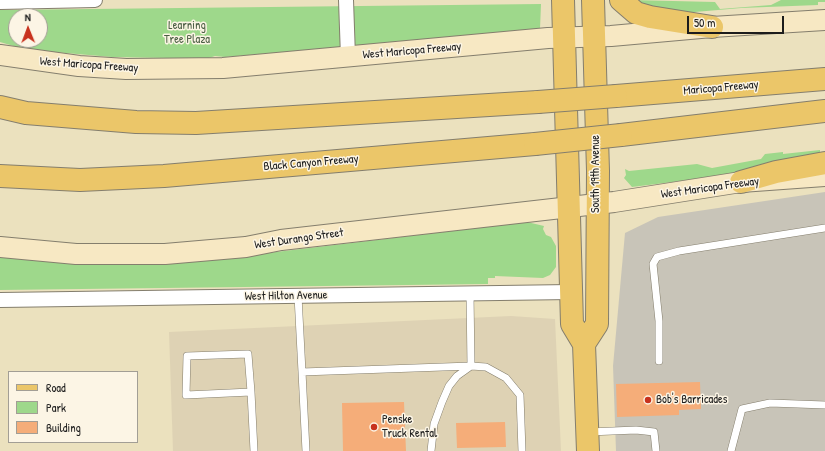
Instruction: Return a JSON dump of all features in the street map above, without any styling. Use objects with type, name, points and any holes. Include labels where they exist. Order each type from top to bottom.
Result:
[{"type":"main road","points":[[563,0],[572,324],[584,344],[587,441]]},
{"type":"main road","name":"South 19th Avenue","points":[[584,344],[597,324],[596,204],[598,171],[593,0]]},
{"type":"main road","points":[[621,0],[636,13],[650,17],[712,27]]},
{"type":"main road","name":"West Maricopa Freeway","points":[[0,55],[79,66],[173,69],[223,68],[564,38],[825,20]]},
{"type":"main road","name":"Maricopa Freeway","points":[[0,108],[26,113],[136,122],[196,123],[538,102],[825,79]]},
{"type":"main road","name":"Black Canyon Freeway","points":[[0,176],[80,180],[164,176],[535,144],[825,111]]},
{"type":"main road","points":[[741,182],[776,172],[825,163]]},
{"type":"main road","name":"West Maricopa Freeway","points":[[596,204],[741,182],[825,176]]},
{"type":"main road","name":"West Durango Street","points":[[0,247],[76,254],[165,254],[246,247],[281,240],[596,204]]},
{"type":"street","points":[[0,2],[95,0]]},
{"type":"street","points":[[346,0],[348,57]]},
{"type":"street","name":"West Hilton Avenue","points":[[0,300],[571,292]]},
{"type":"lane","points":[[659,361],[659,321],[653,264],[657,257],[679,251],[825,228]]},
{"type":"lane","points":[[470,293],[471,366]]},
{"type":"lane","points":[[298,296],[306,451]]},
{"type":"lane","points":[[251,392],[186,395],[186,356],[248,354],[251,392],[254,451]]},
{"type":"lane","points":[[431,451],[434,424],[449,386],[457,376],[471,366]]},
{"type":"lane","points":[[302,372],[471,366],[486,367],[506,378],[520,394],[522,451]]},
{"type":"lane","points":[[731,451],[742,409],[770,403],[825,405]]},
{"type":"lane","points":[[587,441],[636,430],[654,432],[656,451]]},
{"type":"shaded area","points":[[825,192],[825,451],[616,451],[613,366],[625,233],[658,217]]},
{"type":"shaded area","points":[[511,316],[555,319],[561,451],[173,451],[169,332]]},
{"type":"green space","points":[[630,0],[715,2],[720,9],[771,5],[781,0],[825,0],[825,2],[818,2],[818,5],[741,8],[672,14]]},
{"type":"green space","name":"Learning Tree Plaza","points":[[541,4],[540,29],[369,47],[321,49],[225,57],[215,56],[209,58],[112,57],[24,48],[48,48],[48,9]]},
{"type":"green space","name":"Learning Tree Plaza","points":[[0,10],[8,10],[8,44],[0,42]]},
{"type":"green space","points":[[820,150],[820,157],[721,176],[632,187],[624,178],[626,175],[625,169],[629,171],[697,164],[712,168],[761,159],[765,154],[783,152],[783,154]]},
{"type":"green space","points":[[527,222],[544,226],[543,229],[546,235],[551,237],[556,246],[556,267],[550,275],[543,278],[495,276],[495,278],[488,278],[488,284],[0,290],[0,255],[234,257]]},
{"type":"building","name":"Bob's Barricades","points":[[700,382],[701,409],[679,410],[679,415],[617,417],[616,384]]},
{"type":"building","name":"Penske Truck Rental","points":[[404,402],[406,451],[343,451],[342,403]]},
{"type":"building","points":[[505,422],[506,447],[457,448],[456,423]]},
{"type":"place","name":"Bob's Barricades","points":[[648,400]]},
{"type":"place","name":"Penske Truck Rental","points":[[374,427]]}]
